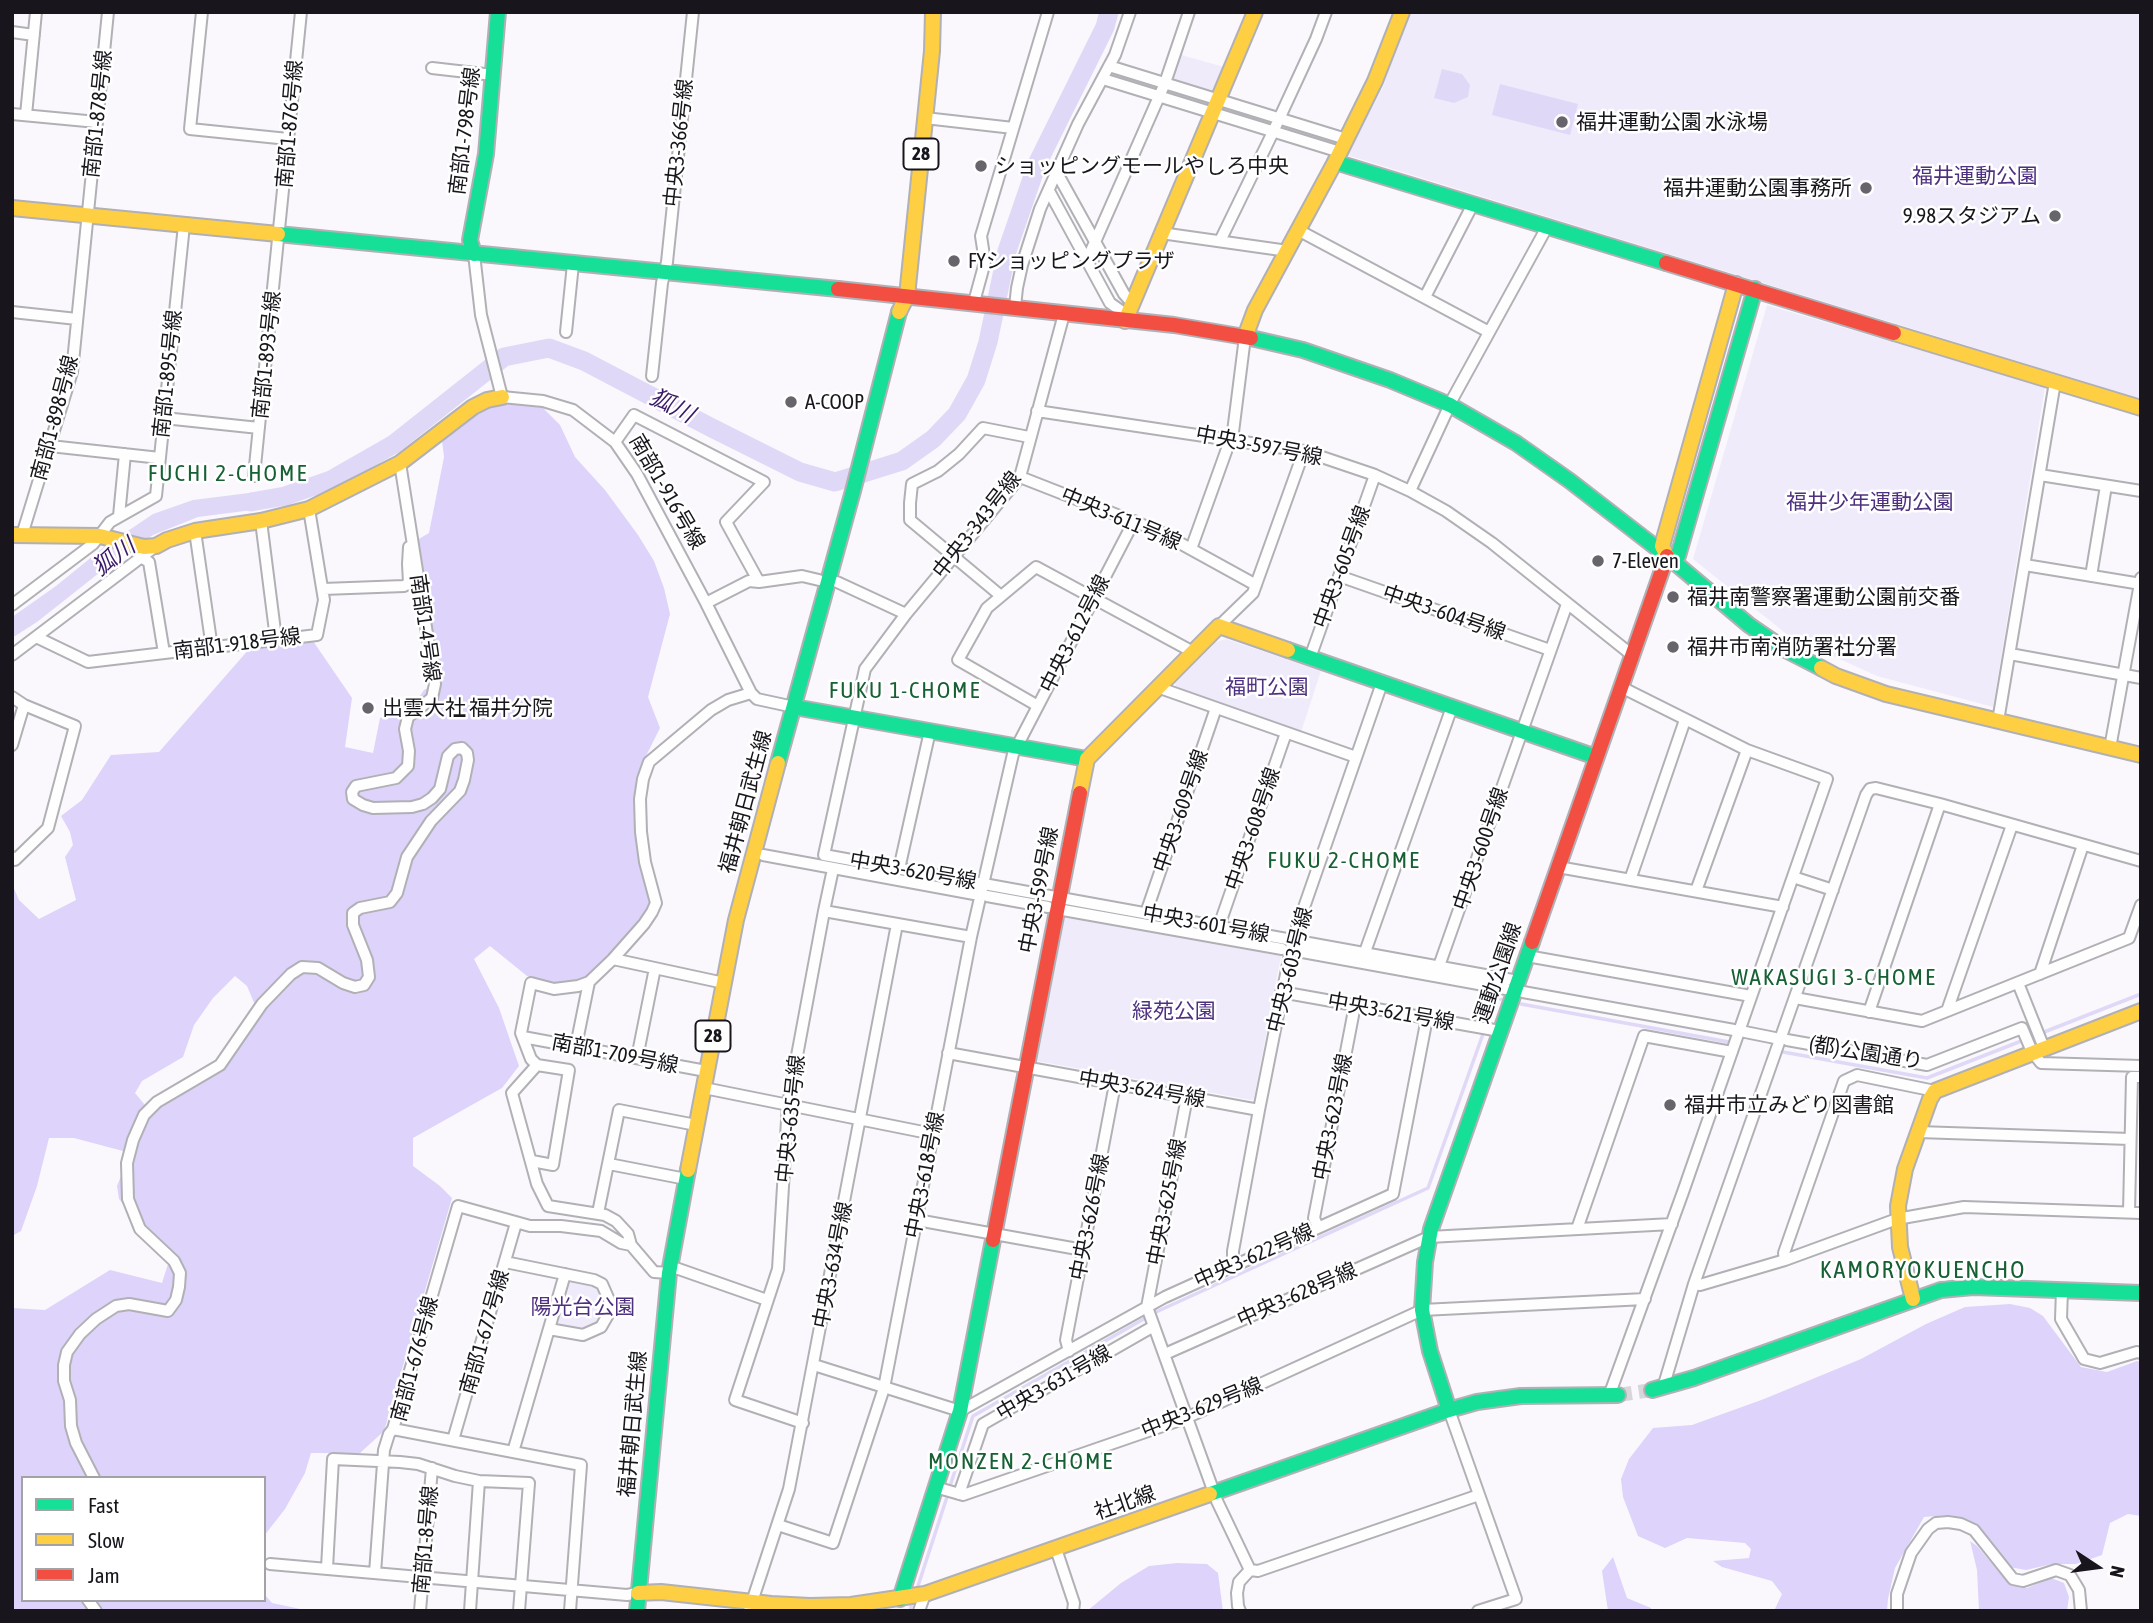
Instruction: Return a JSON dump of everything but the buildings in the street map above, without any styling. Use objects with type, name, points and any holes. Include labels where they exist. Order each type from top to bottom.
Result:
[{"type":"street","points":[[26,115],[36,12]]},
{"type":"street","name":"南部1-878号線","points":[[88,215],[108,12]]},
{"type":"street","points":[[202,12],[190,129],[288,139]]},
{"type":"street","name":"南部1-876号線","points":[[280,235],[301,12]]},
{"type":"street","name":"南部1-798号線","points":[[474,254],[471,240],[486,154],[498,12]]},
{"type":"street","name":"中央3-366号線","points":[[652,376],[693,12]]},
{"type":"street","name":"福井朝日武生線","points":[[636,1611],[669,1270],[736,920],[853,491],[898,314],[907,296],[932,51],[933,12]]},
{"type":"street","points":[[980,303],[985,262],[981,236],[1048,12]]},
{"type":"street","points":[[1014,307],[1022,265],[1036,221],[1078,124],[1110,66],[1130,12]]},
{"type":"street","points":[[1087,260],[1165,83],[1189,12]]},
{"type":"street","points":[[1128,313],[1255,12]]},
{"type":"street","points":[[1220,241],[1273,132],[1326,12]]},
{"type":"street","points":[[1191,549],[1232,440],[1245,337],[1255,310],[1376,81],[1402,12]]},
{"type":"street","points":[[12,32],[34,35]]},
{"type":"street","points":[[1110,66],[1279,119],[1340,151]]},
{"type":"street","points":[[432,68],[493,75]]},
{"type":"street","points":[[1103,79],[1340,151],[1473,204],[2141,408]]},
{"type":"street","points":[[12,114],[97,122]]},
{"type":"street","points":[[925,118],[1013,128]]},
{"type":"street","points":[[1058,173],[1124,294],[1128,313]]},
{"type":"street","points":[[1049,191],[1110,303],[1128,313],[1174,325],[1291,347],[1344,363],[1451,405],[1516,443],[1559,474],[1667,556],[1755,629],[1784,649],[1836,676],[1886,694],[2141,755]]},
{"type":"street","points":[[1425,297],[1473,204]]},
{"type":"street","points":[[12,208],[980,303],[1064,314],[1128,313]]},
{"type":"street","name":"南部1-898号線","points":[[17,535],[50,446],[72,372],[88,215]]},
{"type":"street","name":"南部1-895号線","points":[[12,605],[104,537],[110,522],[156,496],[184,225]]},
{"type":"street","points":[[1410,491],[1451,405],[1547,226]]},
{"type":"street","points":[[1298,230],[1489,332]]},
{"type":"street","points":[[1161,233],[1288,251]]},
{"type":"street","name":"南部1-893号線","points":[[254,476],[280,235]]},
{"type":"street","points":[[474,254],[481,315],[502,397]]},
{"type":"street","points":[[566,332],[573,264]]},
{"type":"street","points":[[1667,556],[1662,546],[1736,284]]},
{"type":"street","points":[[1667,556],[1678,556],[1755,289]]},
{"type":"street","points":[[12,312],[77,319]]},
{"type":"street","name":"中央3-343号線","points":[[855,717],[865,668],[953,556],[1020,477],[1064,314]]},
{"type":"street","points":[[1998,721],[2055,382]]},
{"type":"street","name":"南部1-916号線","points":[[147,550],[195,531],[261,521],[309,509],[400,463],[472,407],[487,400],[502,397],[543,401],[573,410],[615,442],[637,474],[751,693]]},
{"type":"street","name":"中央3-597号線","points":[[1037,411],[1304,451],[1375,475],[1446,511],[1492,543],[1632,655]]},
{"type":"street","points":[[615,442],[634,415],[764,482],[726,522],[759,582]]},
{"type":"street","points":[[164,418],[260,428]]},
{"type":"street","points":[[1002,596],[910,520],[912,484],[939,471],[959,454],[982,428],[1029,437]]},
{"type":"street","points":[[50,446],[160,458]]},
{"type":"street","points":[[532,1161],[553,1165],[569,1070],[537,1065],[531,1059],[521,1033],[531,984],[554,989],[589,982],[613,959],[652,912],[656,902],[645,862],[640,799],[649,761],[710,710],[728,700],[751,693],[757,699],[794,707],[1087,759],[1252,593],[1304,451]]},
{"type":"street","points":[[119,516],[125,454]]},
{"type":"street","name":"南部1-4号線","points":[[93,1476],[76,1443],[71,1426],[70,1400],[64,1381],[67,1352],[96,1318],[116,1306],[129,1304],[168,1311],[176,1300],[179,1287],[180,1273],[174,1261],[140,1229],[128,1199],[127,1163],[144,1115],[157,1101],[220,1065],[262,1004],[291,974],[302,967],[318,968],[355,987],[364,985],[369,977],[367,960],[353,925],[353,914],[360,908],[390,902],[397,893],[407,857],[431,821],[460,791],[464,780],[468,760],[467,752],[461,748],[455,749],[449,756],[440,789],[423,804],[412,807],[373,807],[353,799],[352,792],[356,786],[396,778],[408,766],[409,751],[405,729],[408,717],[432,698],[435,684],[400,463]]},
{"type":"street","name":"中央3-605号線","points":[[1310,658],[1375,475]]},
{"type":"street","points":[[2040,475],[2141,491]]},
{"type":"street","name":"中央3-611号線","points":[[1020,477],[1158,531],[1256,585]]},
{"type":"street","points":[[2091,576],[2106,485]]},
{"type":"street","name":"南部1-918号線","points":[[36,638],[88,662],[317,635],[324,600],[309,509]]},
{"type":"street","points":[[261,521],[276,639]]},
{"type":"street","name":"中央3-612号線","points":[[1017,746],[1134,521]]},
{"type":"street","points":[[195,531],[212,648]]},
{"type":"street","points":[[323,589],[404,586],[409,583],[411,533]]},
{"type":"street","points":[[17,535],[104,537],[147,550]]},
{"type":"street","points":[[12,654],[147,550]]},
{"type":"street","points":[[147,550],[164,653]]},
{"type":"street","name":"運動公園線","points":[[1449,1410],[1430,1351],[1422,1310],[1429,1237],[1667,556]]},
{"type":"street","points":[[2025,565],[2140,582],[2110,748]]},
{"type":"street","points":[[1038,706],[958,660],[987,608],[1036,567],[1193,652]]},
{"type":"street","points":[[706,603],[749,581],[802,576],[819,580]]},
{"type":"street","name":"中央3-604号線","points":[[1339,576],[1550,650]]},
{"type":"street","points":[[837,582],[906,614]]},
{"type":"street","name":"中央3-600号線","points":[[1439,966],[1567,604]]},
{"type":"street","points":[[1219,626],[1596,757]]},
{"type":"street","points":[[2010,654],[2141,678]]},
{"type":"street","name":"中央3-603号線","points":[[1233,1265],[1233,1251],[1293,939],[1381,683]]},
{"type":"street","points":[[1614,1395],[1827,779],[1746,750],[1621,687]]},
{"type":"street","points":[[1157,688],[1356,757]]},
{"type":"street","points":[[12,697],[24,705],[75,726],[48,828],[15,860],[12,858]]},
{"type":"street","points":[[12,745],[24,705]]},
{"type":"street","points":[[1366,953],[1452,707]]},
{"type":"street","name":"中央3-609号線","points":[[1146,913],[1216,708]]},
{"type":"street","name":"中央3-620号線","points":[[855,717],[824,855],[984,884],[1057,905]]},
{"type":"street","points":[[1630,880],[1685,720]]},
{"type":"street","points":[[899,869],[930,731]]},
{"type":"street","name":"中央3-608号線","points":[[1219,926],[1286,733]]},
{"type":"street","name":"中央3-618号線","points":[[778,1525],[833,1543],[884,1388],[971,937],[1017,746]]},
{"type":"street","points":[[1696,891],[1746,750]]},
{"type":"street","name":"中央3-599号線","points":[[914,1596],[935,1487],[960,1411],[1087,759]]},
{"type":"street","points":[[1657,1389],[1870,789],[1876,788],[1940,804],[2141,861]]},
{"type":"street","points":[[1869,1012],[1940,804]]},
{"type":"street","points":[[1947,1011],[2012,825]]},
{"type":"street","points":[[2040,974],[2083,845]]},
{"type":"street","points":[[763,855],[974,894]]},
{"type":"street","points":[[1558,867],[1783,907]]},
{"type":"street","name":"中央3-635号線","points":[[803,1423],[735,1400],[778,1269],[788,1104],[833,869]]},
{"type":"street","points":[[1793,877],[1833,890]]},
{"type":"street","points":[[987,896],[1057,905],[1282,948]]},
{"type":"street","name":"中央3-601号線","points":[[1057,905],[1146,913],[1293,939],[1439,966],[1516,987]]},
{"type":"street","points":[[1795,998],[1922,1021],[2129,938],[2141,905]]},
{"type":"street","points":[[824,911],[971,937]]},
{"type":"street","name":"中央3-634号線","points":[[750,1606],[789,1489],[897,924]]},
{"type":"street","name":"(都)公園通り","points":[[1297,951],[1516,987],[1927,1065],[2033,1042]]},
{"type":"street","points":[[1527,956],[1751,996]]},
{"type":"street","points":[[613,959],[724,983]]},
{"type":"street","points":[[637,1058],[655,968]]},
{"type":"street","points":[[576,1046],[589,982]]},
{"type":"street","points":[[2018,983],[2041,1063],[2141,1066]]},
{"type":"street","name":"中央3-621号線","points":[[1281,992],[1500,1031]]},
{"type":"street","name":"中央3-623号線","points":[[1318,1227],[1314,1218],[1355,1005]]},
{"type":"street","points":[[1785,1260],[1784,1254],[1844,1081],[1857,1075],[1935,1091],[2033,1042],[2141,1011]]},
{"type":"street","name":"中央3-622号線","points":[[960,1411],[1069,1351],[1150,1316],[1233,1265],[1393,1194],[1427,1018]]},
{"type":"street","points":[[1577,1229],[1644,1036],[1732,1052]]},
{"type":"street","name":"南部1-709号線","points":[[523,1037],[706,1072]]},
{"type":"street","name":"中央3-624号線","points":[[948,1053],[1259,1110]]},
{"type":"street","points":[[537,1065],[512,1094],[537,1184],[548,1206],[598,1213],[616,1222],[628,1234],[631,1245]]},
{"type":"street","points":[[1694,1284],[1700,1285],[1785,1260],[1897,1219],[1964,1207],[2135,1212],[2130,1139],[2132,1077],[2141,1077]]},
{"type":"street","name":"中央3-626号線","points":[[1069,1351],[1066,1340],[1115,1084]]},
{"type":"street","points":[[704,1088],[933,1134]]},
{"type":"street","points":[[1913,1299],[1900,1247],[1897,1219],[1900,1189],[1918,1132],[1935,1091]]},
{"type":"street","name":"中央3-625号線","points":[[1150,1316],[1187,1097]]},
{"type":"street","points":[[598,1213],[619,1110],[696,1125]]},
{"type":"street","points":[[1918,1132],[2130,1139]]},
{"type":"street","points":[[609,1164],[686,1179]]},
{"type":"street","name":"南部1-676号線","points":[[571,1590],[581,1465],[393,1429],[458,1206],[530,1226],[561,1226],[601,1231],[621,1244],[631,1245],[654,1272],[669,1270],[767,1300]]},
{"type":"street","points":[[917,1220],[1083,1250]]},
{"type":"street","name":"南部1-677号線","points":[[453,1440],[516,1223]]},
{"type":"street","points":[[1429,1237],[1671,1224]]},
{"type":"street","name":"中央3-628号線","points":[[1165,1354],[1429,1237]]},
{"type":"street","points":[[505,1262],[594,1280],[602,1284],[610,1306],[601,1327],[583,1335],[549,1329]]},
{"type":"street","points":[[513,1452],[565,1274]]},
{"type":"street","points":[[1657,1389],[1941,1290],[1973,1287],[2141,1293]]},
{"type":"street","points":[[2062,1290],[2061,1320],[2084,1359],[2100,1363],[2141,1353]]},
{"type":"street","points":[[1422,1310],[1645,1299]]},
{"type":"street","points":[[610,1306],[625,1308]]},
{"type":"street","name":"中央3-629号線","points":[[959,1494],[963,1495],[1186,1418],[1422,1310]]},
{"type":"street","points":[[1150,1316],[1214,1494],[1250,1570]]},
{"type":"street","name":"中央3-631号線","points":[[959,1494],[982,1424],[1150,1316]]},
{"type":"street","points":[[814,1364],[960,1411]]},
{"type":"street","name":"社北線","points":[[638,1593],[662,1592],[750,1606],[827,1606],[914,1596],[1056,1549],[1449,1410],[1477,1402],[1521,1396],[1614,1395]]},
{"type":"street","points":[[1449,1410],[1516,1599],[1478,1611]]},
{"type":"street","points":[[375,1573],[384,1450],[393,1429]]},
{"type":"street","points":[[327,1569],[333,1459],[400,1462],[479,1481],[529,1483],[519,1611]]},
{"type":"street","name":"南部1-8号線","points":[[420,1611],[432,1468]]},
{"type":"street","points":[[470,1611],[479,1481]]},
{"type":"street","points":[[935,1487],[959,1494]]},
{"type":"street","points":[[1250,1570],[1258,1571],[1479,1495]]},
{"type":"street","points":[[1897,1611],[1897,1594],[1911,1553],[1928,1528],[1936,1523],[1948,1522],[1974,1530],[2013,1579],[2024,1581],[2056,1570],[2070,1575],[2079,1590],[2081,1611]]},
{"type":"street","points":[[1056,1549],[1074,1603],[1073,1611]]},
{"type":"street","points":[[270,1564],[627,1595],[638,1593]]},
{"type":"street","points":[[1240,1611],[1237,1593],[1239,1581],[1250,1570]]},
{"type":"street","points":[[570,1611],[571,1590]]},
{"type":"street","points":[[914,1596],[919,1611]]},
{"type":"green space","name":"福井運動公園","points":[[1409,12],[2141,12],[2141,399],[1347,155],[1383,87]]},
{"type":"green space","points":[[1178,54],[1224,67],[1215,89],[1209,92],[1174,82],[1171,75]]},
{"type":"green space","name":"福井少年運動公園","points":[[1767,305],[2045,387],[1993,707],[1877,676],[1789,636],[1693,559]]},
{"type":"green space","name":"福町公園","points":[[1226,639],[1321,671],[1301,732],[1176,689],[1175,683],[1216,642]]},
{"type":"green space","name":"緑苑公園","points":[[1065,916],[1281,956],[1254,1098],[1251,1100],[1037,1061]]},
{"type":"green space","name":"陽光台公園","points":[[572,1279],[599,1288],[605,1306],[597,1324],[582,1331],[559,1326],[556,1322],[568,1281]]},
{"type":"shaded area","points":[[498,404],[541,406],[560,425],[575,457],[605,490],[638,535],[654,561],[664,588],[670,614],[648,697],[660,728],[643,762],[636,802],[636,832],[641,869],[651,901],[648,911],[611,954],[589,975],[577,982],[556,984],[527,976],[490,946],[474,959],[499,1008],[519,1066],[502,1088],[413,1138],[413,1166],[452,1198],[384,1431],[360,1453],[311,1453],[305,1473],[285,1509],[266,1533],[266,1476],[21,1476],[21,1602],[266,1602],[266,1596],[272,1603],[310,1611],[12,1611],[12,1308],[45,1310],[110,1270],[162,1283],[168,1264],[134,1231],[125,1206],[119,1199],[117,1186],[121,1176],[123,1151],[74,1138],[49,1138],[37,1186],[21,1231],[12,1236],[12,884],[19,900],[39,919],[76,900],[65,857],[73,845],[70,832],[61,816],[82,800],[111,755],[159,752],[250,648],[313,641],[352,698],[345,747],[373,753],[380,718],[415,703],[424,690],[441,681],[417,540],[429,533],[444,457],[442,440],[470,416]],"holes":[[[235,976],[247,986],[255,1005],[218,1060],[145,1105],[135,1093],[142,1081],[183,1057],[194,1025],[213,998]]]},
{"type":"shaded area","points":[[2010,1304],[2030,1308],[2043,1316],[2081,1367],[2107,1372],[2141,1362],[2141,1516],[2128,1514],[2110,1523],[2102,1555],[2076,1564],[2052,1564],[2026,1570],[2009,1567],[1986,1535],[1972,1522],[1950,1515],[1924,1517],[1895,1568],[1887,1611],[1774,1611],[1782,1594],[1772,1581],[1722,1567],[1713,1561],[1749,1558],[1751,1549],[1745,1543],[1687,1538],[1665,1548],[1638,1536],[1623,1497],[1621,1479],[1629,1459],[1653,1428],[1692,1425],[1764,1399],[1861,1359],[1926,1324],[1965,1307]]},
{"type":"shaded area","points":[[1970,1541],[2010,1585],[2027,1588],[2051,1578],[2064,1583],[2069,1597],[2067,1611],[1979,1611],[1977,1570]]},
{"type":"shaded area","points":[[1613,1557],[1627,1598],[1651,1608],[1652,1611],[1608,1611],[1602,1571]]},
{"type":"shaded area","points":[[1207,1564],[1218,1573],[1223,1611],[1087,1611],[1121,1583],[1149,1566]]},
{"type":"water","points":[[1442,69],[1462,74],[1470,85],[1468,97],[1454,103],[1434,98]]},
{"type":"water","points":[[1500,84],[1578,104],[1570,135],[1492,115]]},
{"type":"water","points":[[273,490],[276,507],[198,517],[153,535],[12,638],[12,617],[104,547],[153,514],[193,500]]},
{"type":"waterway","name":"狐川","points":[[251,502],[285,496],[331,480],[394,444],[504,357],[549,348],[584,361],[800,472],[835,482],[902,461],[933,439],[957,414],[976,380],[988,342],[1007,251],[1037,164],[1105,27],[1109,12]]},
{"type":"waterway","points":[[1783,1052],[1927,1078],[2141,994]]},
{"type":"waterway","points":[[1486,1023],[1495,998],[1501,999]]},
{"type":"waterway","points":[[1521,1004],[1729,1042]]},
{"type":"waterway","points":[[951,1483],[973,1416],[1156,1312],[1428,1188],[1483,1034]]},
{"type":"waterway","points":[[916,1592],[947,1497]]},
{"type":"waterway","points":[[910,1611],[913,1599]]},
{"type":"tunnel","points":[[1618,1395],[1652,1390]]},
{"type":"traffic: fast","points":[[474,254],[470,240],[486,154],[498,12]]},
{"type":"traffic: fast","points":[[1335,162],[1666,263]]},
{"type":"traffic: fast","points":[[278,234],[838,289]]},
{"type":"traffic: fast","points":[[1667,556],[1678,556],[1755,289]]},
{"type":"traffic: fast","points":[[778,763],[899,312]]},
{"type":"traffic: fast","points":[[1251,338],[1303,350],[1390,380],[1450,405],[1516,443],[1667,556],[1749,625],[1784,649],[1821,668]]},
{"type":"traffic: fast","points":[[1288,650],[1596,757]]},
{"type":"traffic: fast","points":[[794,707],[1087,759]]},
{"type":"traffic: fast","points":[[1449,1410],[1430,1351],[1422,1310],[1425,1262],[1431,1229],[1532,942]]},
{"type":"traffic: fast","points":[[637,1611],[669,1273],[688,1170]]},
{"type":"traffic: fast","points":[[900,1599],[960,1411],[993,1240]]},
{"type":"traffic: fast","points":[[1652,1390],[1694,1378],[1941,1290],[1973,1287],[2141,1293]]},
{"type":"traffic: fast","points":[[1210,1494],[1477,1402],[1521,1396],[1618,1395]]},
{"type":"traffic: slow","points":[[899,312],[907,296],[932,51],[933,12]]},
{"type":"traffic: slow","points":[[1125,321],[1255,12]]},
{"type":"traffic: slow","points":[[1245,337],[1255,310],[1335,162],[1375,81],[1402,12]]},
{"type":"traffic: slow","points":[[12,208],[278,234]]},
{"type":"traffic: slow","points":[[1667,556],[1662,546],[1736,284]]},
{"type":"traffic: slow","points":[[1894,333],[2141,408]]},
{"type":"traffic: slow","points":[[12,535],[100,536],[144,547],[156,546],[195,531],[261,521],[309,509],[400,463],[473,407],[502,397]]},
{"type":"traffic: slow","points":[[1080,793],[1087,759],[1219,626],[1288,650]]},
{"type":"traffic: slow","points":[[1821,668],[1886,694],[2141,755]]},
{"type":"traffic: slow","points":[[688,1170],[736,920],[778,763]]},
{"type":"traffic: slow","points":[[1913,1299],[1900,1247],[1898,1206],[1905,1169],[1935,1091],[2141,1011]]},
{"type":"traffic: slow","points":[[638,1593],[661,1592],[810,1606],[851,1605],[925,1594],[1210,1494]]},
{"type":"traffic: jam","points":[[1666,263],[1894,333]]},
{"type":"traffic: jam","points":[[838,289],[1174,325],[1251,338]]},
{"type":"traffic: jam","points":[[1532,942],[1667,556]]},
{"type":"traffic: jam","points":[[993,1240],[1080,793]]},
{"type":"place","name":"福井運動公園 水泳場","points":[[1562,122]]},
{"type":"place","name":"ショッピングモールやしろ中央","points":[[981,166]]},
{"type":"place","name":"福井運動公園事務所","points":[[1866,188]]},
{"type":"place","name":"9.98スタジアム","points":[[2055,216]]},
{"type":"place","name":"FYショッピングプラザ","points":[[954,261]]},
{"type":"place","name":"A-COOP","points":[[791,402]]},
{"type":"place","name":"7-Eleven","points":[[1598,561]]},
{"type":"place","name":"福井南警察署運動公園前交番","points":[[1673,597]]},
{"type":"place","name":"福井市南消防署社分署","points":[[1673,647]]},
{"type":"place","name":"出雲大社 福井分院","points":[[368,708]]},
{"type":"place","name":"福井市立みどり図書館","points":[[1670,1105]]},
{"type":"district","name":"FUCHI 2-CHOME","points":[[228,474]]},
{"type":"district","name":"FUKU 1-CHOME","points":[[905,691]]},
{"type":"district","name":"FUKU 2-CHOME","points":[[1344,861]]},
{"type":"district","name":"WAKASUGI 3-CHOME","points":[[1834,978]]},
{"type":"district","name":"KAMORYOKUENCHO","points":[[1923,1270]]},
{"type":"district","name":"MONZEN 2-CHOME","points":[[1021,1462]]}]
